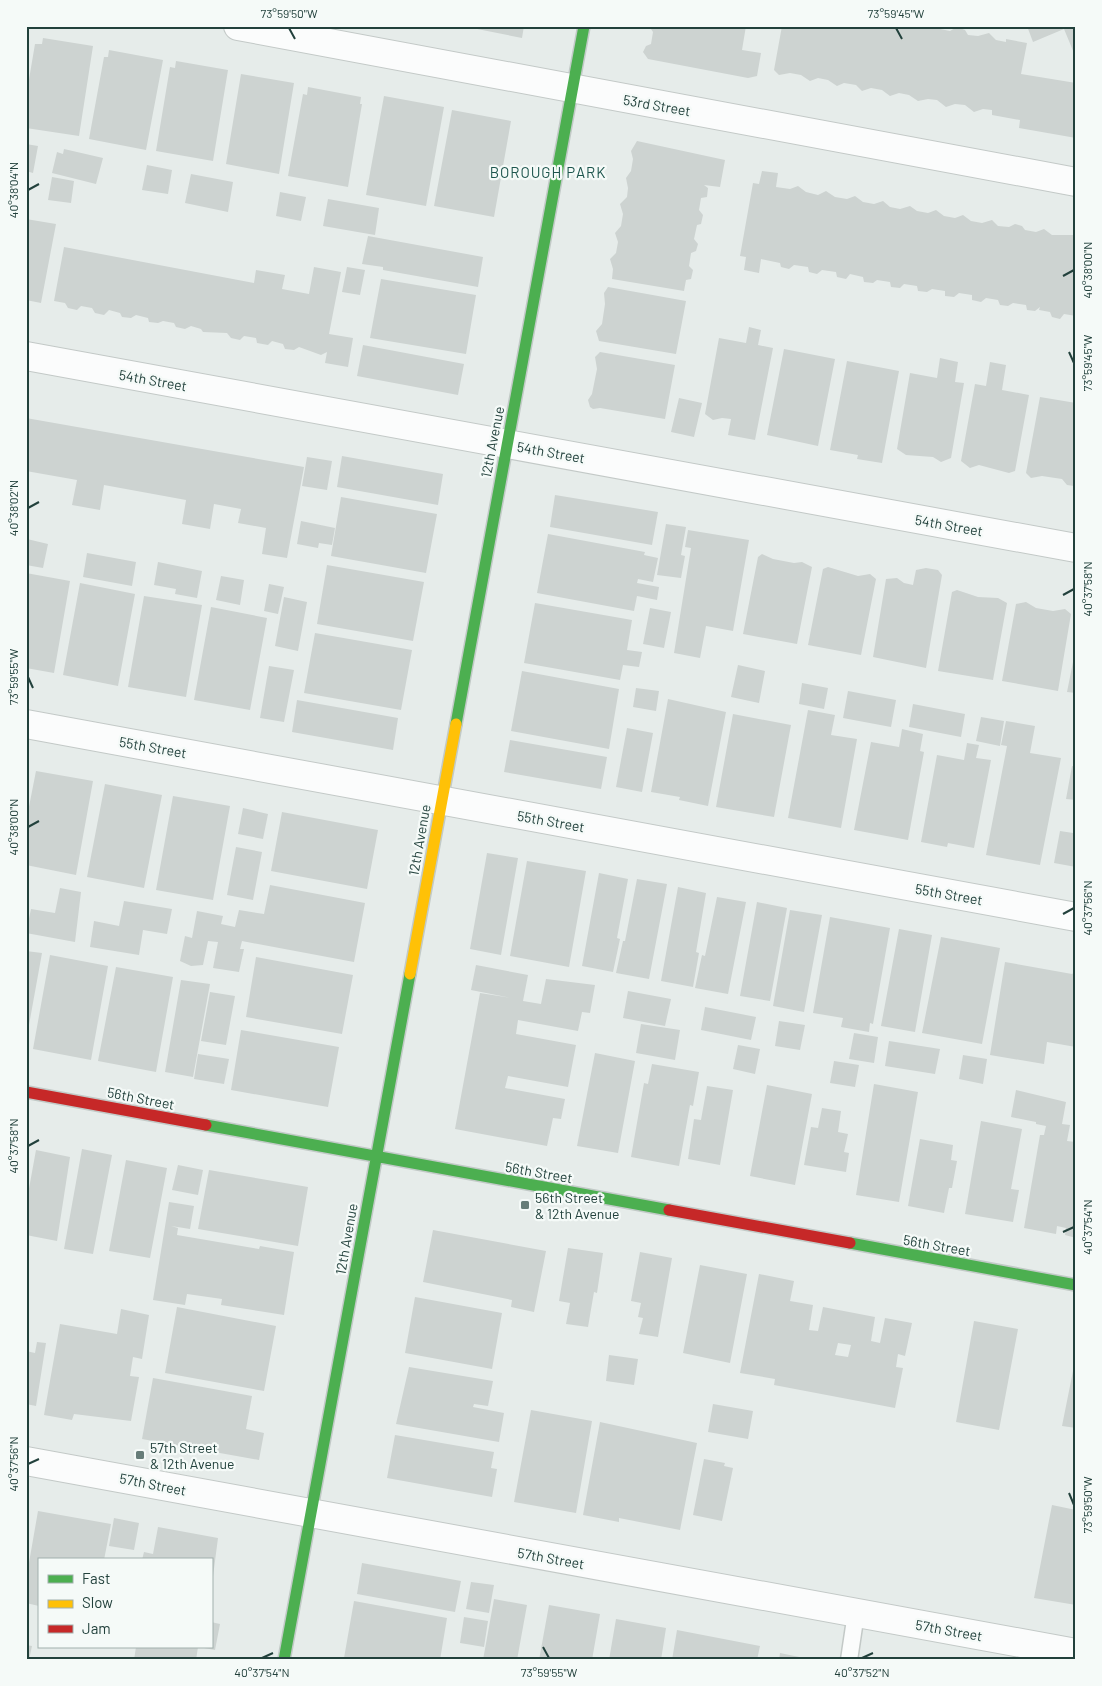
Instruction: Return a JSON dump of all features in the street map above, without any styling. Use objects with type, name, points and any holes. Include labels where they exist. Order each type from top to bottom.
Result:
[{"type":"street","name":"53rd Street","points":[[238,26],[1076,182]]},
{"type":"street","name":"12th Avenue","points":[[284,1660],[584,26]]},
{"type":"street","name":"54th Street","points":[[26,356],[1076,548]]},
{"type":"street","name":"55th Street","points":[[26,724],[1076,917]]},
{"type":"street","name":"56th Street","points":[[26,1092],[1076,1285]]},
{"type":"street","name":"57th Street","points":[[26,1461],[1076,1653]]},
{"type":"lane","points":[[849,1660],[856,1613]]},
{"type":"building","points":[[462,26],[524,26],[522,38]]},
{"type":"building","points":[[649,26],[746,26],[742,50],[761,53],[757,76],[748,78],[648,59],[643,52],[646,46],[651,44],[653,32]]},
{"type":"building","points":[[782,26],[939,26],[940,29],[950,31],[957,27],[965,30],[968,35],[978,36],[989,33],[996,40],[1006,42],[1006,39],[1027,43],[1021,74],[1076,83],[1076,138],[1019,128],[1020,120],[992,115],[992,110],[983,109],[974,112],[965,105],[955,104],[946,107],[937,100],[918,101],[909,95],[899,93],[890,96],[882,90],[871,88],[862,91],[856,85],[844,83],[837,86],[828,80],[818,78],[810,81],[801,75],[790,73],[779,75],[774,70]]},
{"type":"building","points":[[1027,26],[1076,26],[1076,58],[1064,29],[1033,42]]},
{"type":"building","points":[[43,38],[93,46],[79,136],[26,128],[26,97],[35,44],[42,44]]},
{"type":"building","points":[[109,50],[163,60],[146,150],[89,139],[104,57],[108,57]]},
{"type":"building","points":[[176,61],[228,70],[213,161],[156,151],[170,67],[175,68]]},
{"type":"building","points":[[241,74],[294,83],[279,174],[226,164]]},
{"type":"building","points":[[308,87],[361,97],[360,104],[362,104],[348,187],[288,176],[303,94],[307,95]]},
{"type":"building","points":[[384,96],[444,107],[426,206],[366,195]]},
{"type":"building","points":[[452,110],[511,121],[494,217],[434,206]]},
{"type":"building","points":[[637,141],[725,160],[720,187],[704,185],[708,188],[707,197],[701,198],[699,210],[703,215],[701,224],[697,225],[694,239],[698,244],[696,251],[691,253],[689,266],[693,270],[691,279],[686,280],[684,291],[612,279],[613,269],[610,259],[616,253],[618,242],[615,233],[621,226],[623,214],[620,204],[627,197],[626,178],[631,171],[633,159],[631,151]]},
{"type":"building","points":[[26,144],[38,146],[33,173],[26,171]]},
{"type":"building","points":[[64,149],[103,158],[96,184],[52,173],[57,152],[63,154]]},
{"type":"building","points":[[147,165],[172,170],[168,194],[142,190]]},
{"type":"building","points":[[762,171],[778,173],[776,187],[790,189],[798,186],[806,192],[818,195],[826,191],[835,197],[847,199],[855,196],[863,202],[874,204],[883,201],[890,207],[900,209],[910,206],[917,211],[928,213],[936,210],[944,216],[955,218],[963,215],[971,221],[982,223],[992,220],[998,226],[1009,227],[1015,224],[1022,226],[1025,230],[1036,232],[1044,229],[1052,235],[1076,235],[1076,316],[1064,314],[1060,319],[1052,317],[1050,312],[1039,310],[1040,307],[1035,311],[1027,310],[1026,305],[1013,303],[1008,306],[1000,305],[998,300],[986,298],[981,302],[972,300],[972,295],[959,293],[954,297],[945,296],[945,291],[932,289],[927,292],[918,291],[917,286],[904,284],[900,288],[891,287],[890,282],[877,280],[873,283],[864,282],[863,277],[850,274],[846,279],[837,277],[836,272],[822,270],[817,274],[809,272],[808,267],[794,265],[789,269],[781,267],[780,263],[761,259],[759,273],[744,270],[746,257],[740,256],[753,183],[759,184]]},
{"type":"building","points":[[191,174],[233,182],[228,212],[185,203]]},
{"type":"building","points":[[52,177],[74,181],[71,203],[48,200]]},
{"type":"building","points":[[280,192],[306,197],[301,221],[276,216]]},
{"type":"building","points":[[328,199],[379,208],[375,235],[323,226]]},
{"type":"building","points":[[26,219],[56,224],[41,303],[26,300]]},
{"type":"building","points":[[368,236],[483,257],[478,287],[383,270],[383,267],[362,264]]},
{"type":"building","points":[[64,247],[254,283],[256,270],[285,275],[282,289],[309,294],[314,267],[341,272],[329,334],[353,338],[348,367],[325,363],[327,352],[321,355],[299,347],[294,350],[285,349],[283,344],[272,341],[268,345],[257,343],[256,338],[244,336],[240,340],[231,338],[227,333],[203,332],[201,329],[191,326],[185,329],[176,327],[174,323],[163,321],[158,323],[149,322],[148,318],[136,315],[131,318],[122,317],[120,313],[109,310],[104,315],[95,313],[92,308],[81,306],[77,310],[68,308],[65,303],[54,301]]},
{"type":"building","points":[[347,267],[365,270],[360,295],[342,292]]},
{"type":"building","points":[[381,279],[476,295],[466,354],[370,338]]},
{"type":"building","points":[[608,287],[686,301],[676,354],[599,341],[596,331],[602,324],[605,304],[604,293]]},
{"type":"building","points":[[749,327],[761,330],[758,345],[773,348],[755,440],[728,435],[731,419],[713,420],[705,414],[719,338],[746,343]]},
{"type":"building","points":[[363,345],[464,364],[458,395],[357,376]]},
{"type":"building","points":[[784,349],[835,359],[818,446],[767,435]]},
{"type":"building","points":[[600,352],[675,365],[665,419],[600,408],[593,409],[590,407],[588,400],[592,394],[597,369],[595,357]]},
{"type":"building","points":[[940,358],[958,362],[955,382],[964,383],[951,458],[941,462],[933,457],[906,455],[897,449],[910,373],[937,378]]},
{"type":"building","points":[[847,361],[899,371],[882,463],[857,459],[858,455],[830,450]]},
{"type":"building","points":[[990,362],[1006,365],[1002,390],[1029,395],[1015,471],[1009,473],[979,465],[970,468],[961,461],[975,384],[986,386]]},
{"type":"building","points":[[1040,397],[1076,403],[1076,485],[1074,486],[1067,485],[1062,479],[1042,476],[1031,478],[1026,473]]},
{"type":"building","points":[[679,398],[702,403],[694,437],[671,432]]},
{"type":"building","points":[[26,418],[304,467],[287,558],[262,554],[266,528],[238,523],[241,509],[214,504],[210,529],[182,524],[186,500],[104,485],[100,510],[72,505],[77,480],[26,471]]},
{"type":"building","points":[[342,456],[443,474],[438,505],[337,487]]},
{"type":"building","points":[[307,457],[332,461],[327,490],[302,486]]},
{"type":"building","points":[[555,495],[658,512],[652,545],[550,527]]},
{"type":"building","points":[[341,497],[437,514],[426,573],[331,556]]},
{"type":"building","points":[[301,521],[335,528],[332,545],[319,543],[318,548],[297,544]]},
{"type":"building","points":[[666,524],[686,527],[681,555],[685,556],[681,578],[657,575]]},
{"type":"building","points":[[688,530],[749,540],[733,631],[706,626],[700,658],[674,653],[691,548],[685,547]]},
{"type":"building","points":[[548,534],[645,552],[644,555],[658,558],[653,582],[638,579],[637,583],[659,587],[657,600],[637,596],[634,611],[537,593]]},
{"type":"building","points":[[27,539],[48,544],[43,568],[26,565]]},
{"type":"building","points":[[87,553],[136,562],[132,586],[83,577]]},
{"type":"building","points":[[762,554],[773,559],[794,563],[802,562],[812,567],[797,644],[743,634],[758,557]]},
{"type":"building","points":[[158,562],[202,571],[197,598],[175,594],[176,589],[154,585]]},
{"type":"building","points":[[327,565],[424,582],[413,641],[317,624]]},
{"type":"building","points":[[828,567],[858,576],[870,574],[876,579],[861,655],[808,645],[823,569]]},
{"type":"building","points":[[926,568],[938,570],[942,575],[926,668],[873,657],[886,579],[897,578],[904,583],[913,585],[916,570]]},
{"type":"building","points":[[26,573],[70,581],[54,673],[26,668]]},
{"type":"building","points":[[221,576],[244,580],[240,605],[216,600]]},
{"type":"building","points":[[80,583],[135,594],[118,686],[63,675]]},
{"type":"building","points":[[269,584],[284,587],[278,614],[264,611]]},
{"type":"building","points":[[957,590],[978,597],[998,598],[1007,603],[993,680],[938,671],[952,592]]},
{"type":"building","points":[[144,596],[202,605],[186,697],[128,687]]},
{"type":"building","points":[[284,597],[307,602],[298,651],[275,646]]},
{"type":"building","points":[[1026,602],[1036,608],[1053,611],[1065,609],[1071,614],[1058,691],[1002,681],[1016,604]]},
{"type":"building","points":[[535,603],[632,620],[627,650],[642,652],[639,667],[623,665],[620,680],[524,663]]},
{"type":"building","points":[[211,607],[267,618],[250,710],[194,700]]},
{"type":"building","points":[[650,608],[671,612],[664,648],[643,644]]},
{"type":"building","points":[[315,633],[412,650],[401,710],[304,693]]},
{"type":"building","points":[[1076,652],[1076,693],[1067,692]]},
{"type":"building","points":[[738,665],[765,671],[759,703],[731,697]]},
{"type":"building","points":[[269,666],[294,670],[284,722],[260,718]]},
{"type":"building","points":[[522,671],[619,689],[609,749],[511,731]]},
{"type":"building","points":[[802,683],[828,688],[824,709],[799,704]]},
{"type":"building","points":[[636,688],[659,691],[656,711],[633,707]]},
{"type":"building","points":[[848,691],[896,700],[891,727],[843,718]]},
{"type":"building","points":[[668,699],[726,712],[708,806],[679,800],[680,797],[651,792]]},
{"type":"building","points":[[297,700],[398,718],[393,750],[292,732]]},
{"type":"building","points":[[913,704],[965,714],[961,737],[909,727]]},
{"type":"building","points":[[808,710],[835,715],[831,735],[857,739],[841,828],[788,818]]},
{"type":"building","points":[[733,714],[791,725],[774,817],[716,807]]},
{"type":"building","points":[[981,717],[1004,721],[1000,746],[976,741]]},
{"type":"building","points":[[1006,721],[1035,726],[1030,753],[1061,758],[1040,865],[986,855],[1007,746],[1001,745]]},
{"type":"building","points":[[627,728],[653,733],[642,792],[616,787]]},
{"type":"building","points":[[902,729],[923,734],[920,751],[924,752],[908,840],[854,830],[871,742],[899,747]]},
{"type":"building","points":[[510,740],[607,757],[601,789],[504,772]]},
{"type":"building","points":[[967,743],[979,745],[976,758],[991,760],[974,848],[948,843],[947,847],[921,842],[937,755],[964,760]]},
{"type":"building","points":[[1072,766],[1076,767],[1076,800],[1066,799]]},
{"type":"building","points":[[36,771],[93,781],[76,875],[26,865],[26,822]]},
{"type":"building","points":[[105,784],[162,795],[144,888],[87,877]]},
{"type":"building","points":[[173,796],[230,806],[213,900],[156,890]]},
{"type":"building","points":[[243,808],[268,814],[263,839],[238,834]]},
{"type":"building","points":[[282,812],[378,830],[367,889],[271,871]]},
{"type":"building","points":[[1075,826],[1076,867],[1054,863],[1060,831],[1073,833]]},
{"type":"building","points":[[236,847],[262,852],[253,900],[227,895]]},
{"type":"building","points":[[487,853],[518,858],[501,955],[470,949]]},
{"type":"building","points":[[527,861],[586,871],[569,967],[510,956]]},
{"type":"building","points":[[599,873],[628,879],[617,938],[620,939],[613,972],[582,966]]},
{"type":"building","points":[[637,879],[667,884],[649,979],[616,973],[623,941],[625,941]]},
{"type":"building","points":[[270,885],[365,903],[354,962],[242,941],[240,949],[244,949],[239,972],[213,968],[218,942],[208,941],[203,965],[191,966],[180,961],[185,936],[192,938],[197,911],[223,916],[221,924],[235,927],[239,910],[264,914]]},
{"type":"building","points":[[678,887],[706,893],[696,952],[699,953],[693,987],[661,981]]},
{"type":"building","points":[[60,888],[81,892],[75,942],[26,933],[31,909],[55,913]]},
{"type":"building","points":[[717,897],[746,902],[728,994],[695,988],[702,955],[705,956]]},
{"type":"building","points":[[124,901],[172,909],[167,934],[143,930],[139,955],[90,947],[94,921],[119,926]]},
{"type":"building","points":[[757,902],[787,908],[770,1001],[740,996]]},
{"type":"building","points":[[790,910],[822,915],[804,1012],[773,1006]]},
{"type":"building","points":[[830,917],[890,928],[873,1024],[870,1023],[869,1032],[841,1027],[843,1018],[813,1013]]},
{"type":"building","points":[[899,929],[932,935],[915,1032],[881,1026]]},
{"type":"building","points":[[941,937],[1000,948],[982,1044],[922,1033]]},
{"type":"building","points":[[26,951],[42,953],[27,1036],[26,1036]]},
{"type":"building","points":[[50,955],[108,966],[91,1060],[33,1049]]},
{"type":"building","points":[[256,957],[353,975],[342,1034],[246,1017]]},
{"type":"building","points":[[1005,962],[1072,974],[1076,971],[1076,1047],[1047,1042],[1044,1064],[990,1055]]},
{"type":"building","points":[[476,965],[528,975],[523,1001],[541,1004],[546,979],[595,985],[590,1013],[582,1012],[578,1031],[518,1020],[516,1034],[576,1045],[568,1087],[508,1076],[505,1088],[565,1099],[561,1119],[553,1118],[547,1146],[455,1129],[480,993],[511,998],[471,990]]},
{"type":"building","points":[[116,967],[173,977],[156,1072],[98,1061]]},
{"type":"building","points":[[181,980],[210,984],[193,1077],[165,1072]]},
{"type":"building","points":[[628,991],[671,999],[665,1026],[623,1018]]},
{"type":"building","points":[[210,992],[235,996],[226,1045],[201,1041]]},
{"type":"building","points":[[705,1007],[756,1017],[751,1040],[701,1030]]},
{"type":"building","points":[[779,1021],[805,1025],[800,1050],[775,1046]]},
{"type":"building","points":[[641,1024],[680,1030],[675,1060],[636,1053]]},
{"type":"building","points":[[241,1030],[339,1047],[328,1107],[231,1090]]},
{"type":"building","points":[[854,1033],[878,1037],[874,1063],[849,1059]]},
{"type":"building","points":[[889,1041],[940,1049],[935,1074],[885,1066]]},
{"type":"building","points":[[738,1045],[760,1049],[755,1074],[733,1069]]},
{"type":"building","points":[[595,1053],[635,1061],[618,1153],[577,1146]]},
{"type":"building","points":[[198,1054],[229,1059],[224,1084],[194,1079]]},
{"type":"building","points":[[963,1055],[987,1059],[983,1084],[959,1079]]},
{"type":"building","points":[[834,1061],[859,1065],[855,1087],[830,1083]]},
{"type":"building","points":[[652,1064],[699,1072],[693,1106],[690,1105],[679,1166],[631,1157],[644,1083],[648,1084]]},
{"type":"building","points":[[874,1084],[918,1092],[899,1202],[856,1195]]},
{"type":"building","points":[[767,1085],[812,1094],[795,1185],[750,1176]]},
{"type":"building","points":[[707,1086],[733,1090],[720,1165],[688,1159],[694,1119],[701,1120]]},
{"type":"building","points":[[1016,1090],[1066,1102],[1062,1124],[1070,1125],[1067,1141],[1076,1142],[1076,1238],[1065,1235],[1066,1228],[1057,1226],[1056,1234],[1024,1228],[1040,1135],[1044,1135],[1046,1126],[1011,1117]]},
{"type":"building","points":[[822,1108],[841,1111],[838,1132],[848,1134],[844,1152],[849,1153],[846,1172],[804,1165],[811,1127],[818,1128]]},
{"type":"building","points":[[981,1121],[1022,1129],[1011,1189],[1019,1190],[1013,1222],[965,1214]]},
{"type":"building","points":[[920,1139],[953,1145],[951,1160],[957,1161],[952,1188],[949,1188],[944,1213],[908,1206]]},
{"type":"building","points":[[82,1149],[112,1155],[93,1254],[64,1249]]},
{"type":"building","points":[[36,1150],[70,1157],[57,1241],[26,1235],[26,1205]]},
{"type":"building","points":[[126,1160],[167,1168],[150,1258],[109,1251]]},
{"type":"building","points":[[178,1165],[203,1170],[198,1195],[172,1190]]},
{"type":"building","points":[[209,1170],[308,1187],[298,1246],[198,1229]]},
{"type":"building","points":[[169,1202],[194,1206],[190,1229],[171,1226],[178,1228],[177,1235],[259,1249],[260,1246],[294,1252],[284,1315],[221,1305],[222,1299],[187,1294],[185,1305],[153,1300]]},
{"type":"building","points":[[433,1230],[546,1251],[534,1312],[511,1307],[512,1300],[423,1282]]},
{"type":"building","points":[[568,1248],[603,1253],[597,1293],[594,1292],[588,1327],[566,1324],[570,1303],[559,1301]]},
{"type":"building","points":[[640,1252],[672,1258],[658,1337],[639,1334],[643,1318],[638,1317],[641,1303],[631,1301]]},
{"type":"building","points":[[700,1265],[747,1274],[730,1363],[683,1353]]},
{"type":"building","points":[[759,1274],[794,1281],[790,1301],[813,1305],[809,1330],[818,1331],[823,1307],[875,1317],[871,1341],[880,1343],[885,1318],[912,1323],[905,1356],[898,1354],[896,1367],[903,1368],[895,1408],[774,1385],[775,1379],[740,1373]],"holes":[[[838,1343],[851,1345],[848,1357],[835,1355]]]},
{"type":"building","points":[[415,1297],[502,1313],[492,1369],[405,1353]]},
{"type":"building","points":[[177,1307],[276,1326],[264,1391],[165,1373]]},
{"type":"building","points":[[121,1309],[149,1315],[142,1359],[133,1357],[130,1376],[139,1377],[131,1421],[74,1414],[72,1420],[44,1415],[60,1324],[117,1334]]},
{"type":"building","points":[[974,1321],[1018,1329],[999,1430],[956,1422]]},
{"type":"building","points":[[37,1342],[46,1343],[36,1406],[26,1404],[26,1351],[35,1353]]},
{"type":"building","points":[[609,1355],[638,1359],[634,1385],[606,1381]]},
{"type":"building","points":[[1076,1361],[1076,1428],[1062,1426]]},
{"type":"building","points":[[409,1367],[493,1381],[488,1406],[474,1404],[473,1407],[504,1413],[499,1442],[396,1424]]},
{"type":"building","points":[[153,1378],[252,1396],[246,1429],[264,1433],[259,1460],[142,1439]]},
{"type":"building","points":[[713,1404],[753,1411],[748,1439],[708,1432]]},
{"type":"building","points":[[531,1410],[592,1421],[576,1513],[514,1502]]},
{"type":"building","points":[[600,1422],[697,1443],[680,1530],[619,1518],[619,1522],[583,1515]]},
{"type":"building","points":[[395,1435],[494,1452],[491,1468],[497,1469],[492,1497],[387,1478]]},
{"type":"building","points":[[704,1459],[725,1463],[724,1466],[733,1468],[722,1521],[693,1515]]},
{"type":"building","points":[[1052,1505],[1076,1510],[1076,1605],[1034,1598]]},
{"type":"building","points":[[38,1511],[111,1524],[104,1558],[38,1558],[38,1606],[26,1603],[26,1580]]},
{"type":"building","points":[[114,1518],[139,1523],[134,1550],[109,1546]]},
{"type":"building","points":[[158,1527],[218,1538],[212,1584],[212,1558],[142,1558],[144,1552],[153,1554]]},
{"type":"building","points":[[362,1563],[461,1581],[455,1612],[357,1594]]},
{"type":"building","points":[[471,1582],[494,1585],[489,1613],[466,1609]]},
{"type":"building","points":[[494,1599],[527,1605],[517,1660],[483,1660]]},
{"type":"building","points":[[354,1601],[447,1618],[440,1660],[344,1658]]},
{"type":"building","points":[[549,1605],[600,1614],[592,1660],[539,1660]]},
{"type":"building","points":[[464,1617],[488,1621],[484,1647],[460,1643]]},
{"type":"building","points":[[616,1619],[666,1628],[661,1660],[609,1660]]},
{"type":"building","points":[[212,1622],[220,1624],[215,1650],[204,1648],[212,1648]]},
{"type":"building","points":[[677,1630],[760,1646],[757,1660],[672,1660]]},
{"type":"building","points":[[26,1645],[32,1646],[29,1660],[26,1660]]},
{"type":"building","points":[[136,1648],[198,1648],[196,1660],[134,1660]]},
{"type":"building","points":[[780,1653],[809,1659],[809,1660],[779,1660]]},
{"type":"traffic: fast","points":[[456,724],[584,26]]},
{"type":"traffic: fast","points":[[284,1660],[410,974]]},
{"type":"traffic: fast","points":[[206,1125],[669,1210]]},
{"type":"traffic: fast","points":[[850,1243],[1076,1285]]},
{"type":"traffic: slow","points":[[410,974],[456,724]]},
{"type":"traffic: jam","points":[[26,1092],[206,1125]]},
{"type":"traffic: jam","points":[[669,1210],[850,1243]]},
{"type":"place","name":"56th Street & 12th Avenue","points":[[525,1205]]},
{"type":"place","name":"57th Street & 12th Avenue","points":[[140,1455]]},
{"type":"district","name":"BOROUGH PARK","points":[[548,172]]}]
